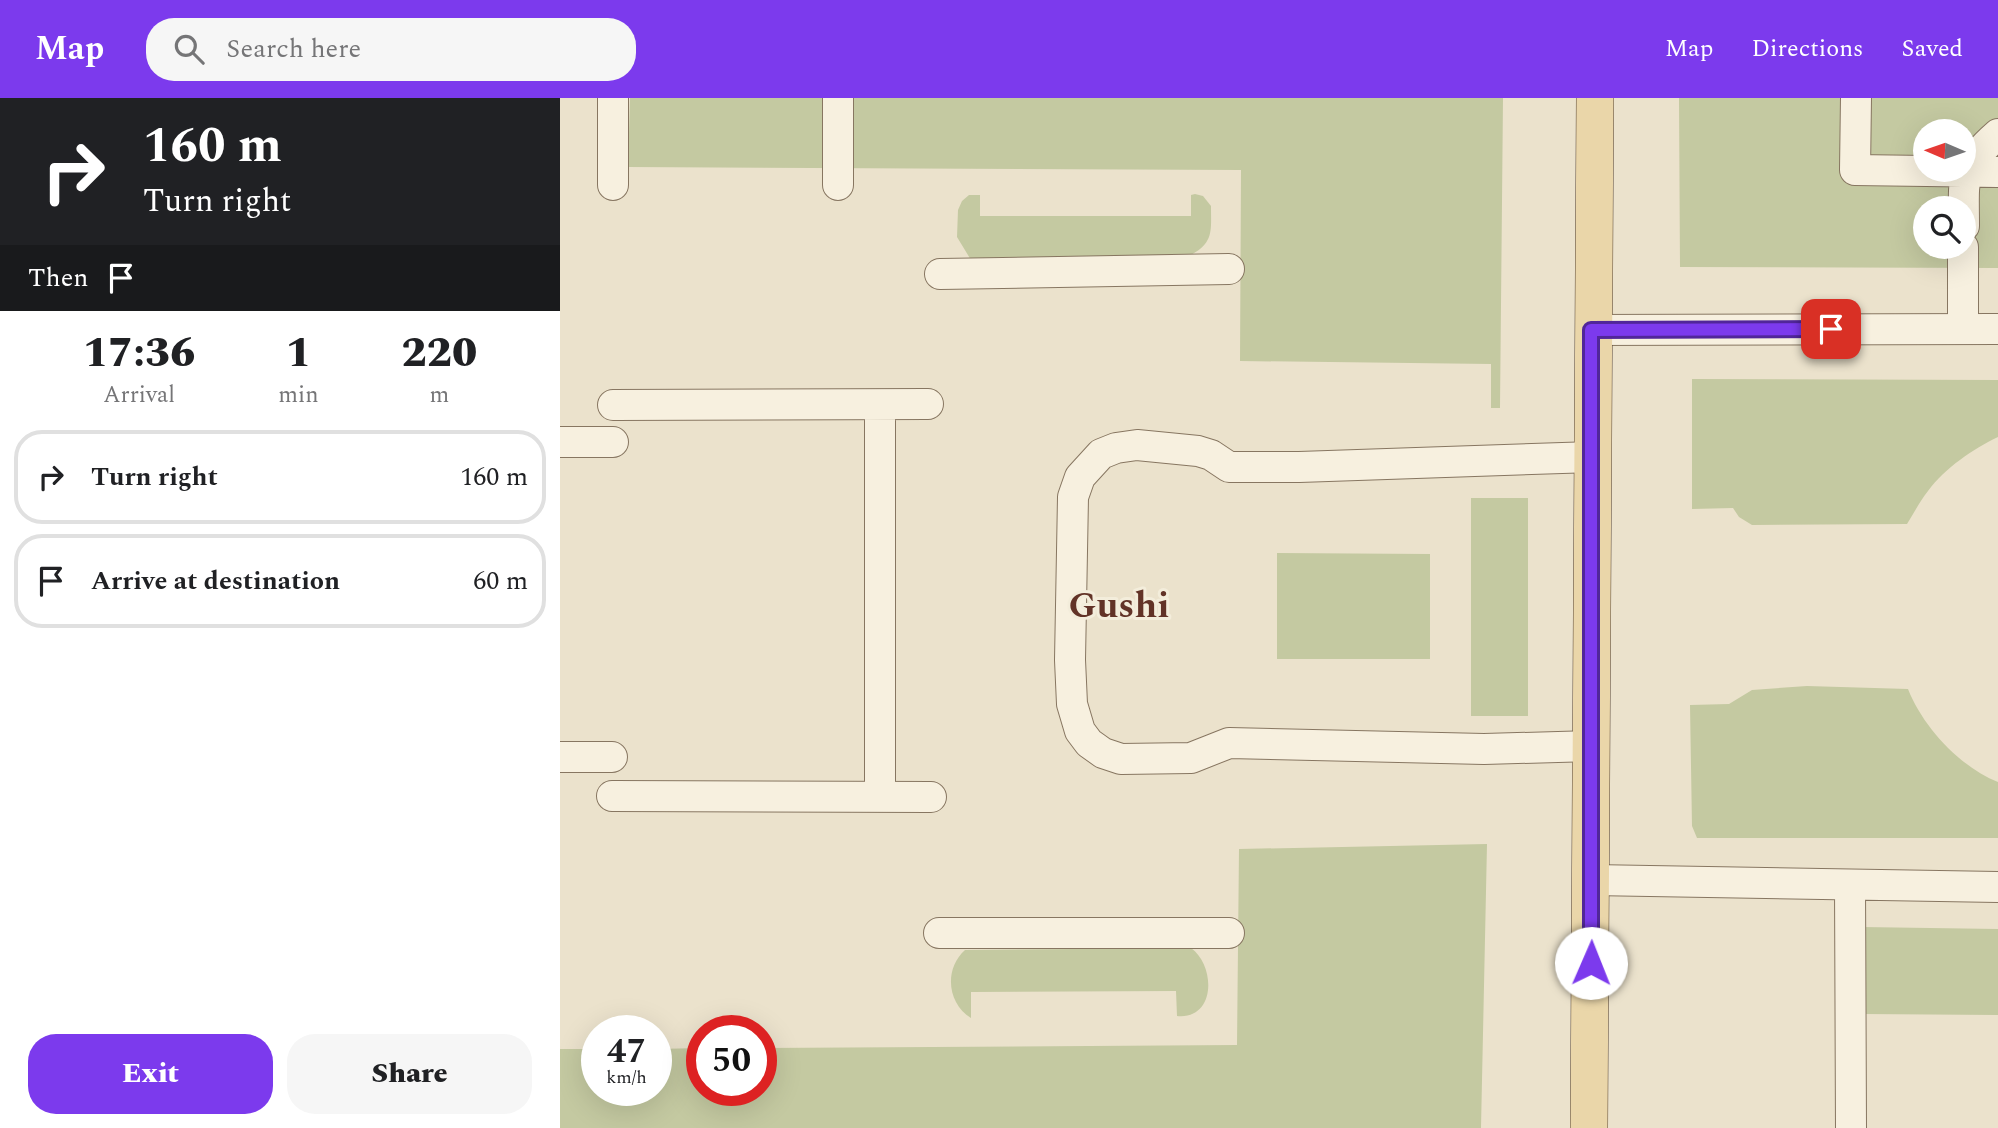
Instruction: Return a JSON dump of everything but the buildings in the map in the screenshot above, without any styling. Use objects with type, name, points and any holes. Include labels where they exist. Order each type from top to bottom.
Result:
[{"type":"main road","points":[[1589,1128],[1592,880],[1591,330],[1595,98]]},
{"type":"street","points":[[613,98],[613,184]]},
{"type":"street","points":[[838,98],[838,185]]},
{"type":"street","points":[[1856,98],[1855,170],[1913,171]]},
{"type":"street","points":[[1976,155],[1998,134]]},
{"type":"street","points":[[1976,172],[1998,172]]},
{"type":"street","points":[[1963,259],[1963,329]]},
{"type":"street","points":[[940,274],[1229,269]]},
{"type":"street","points":[[1591,330],[1998,329]]},
{"type":"street","points":[[613,405],[928,404]]},
{"type":"street","points":[[880,405],[880,796]]},
{"type":"street","points":[[560,442],[613,442]]},
{"type":"street","points":[[1592,457],[1229,467],[1211,455],[1198,451],[1137,445],[1116,448],[1101,454],[1091,464],[1080,477],[1073,496],[1070,635],[1072,704],[1080,731],[1089,743],[1103,753],[1121,759],[1191,758],[1229,743],[1484,749],[1592,746]]},
{"type":"street","points":[[560,757],[612,757]]},
{"type":"street","points":[[612,796],[930,797]]},
{"type":"street","points":[[1592,880],[1998,887]]},
{"type":"street","points":[[1850,884],[1851,1128]]},
{"type":"street","points":[[939,933],[1229,933]]},
{"type":"green space","points":[[630,98],[1503,98],[1500,408],[1491,408],[1491,364],[1240,361],[1241,170],[628,167]]},
{"type":"green space","points":[[1679,98],[1998,98],[1998,268],[1680,267]]},
{"type":"green space","points":[[969,195],[980,195],[980,216],[1191,216],[1191,195],[1203,196],[1211,206],[1211,230],[1203,246],[1189,256],[971,260],[957,237],[958,210]]},
{"type":"green space","points":[[1692,379],[1998,380],[1998,437],[1969,453],[1951,467],[1925,495],[1907,524],[1752,525],[1739,517],[1733,508],[1692,509]]},
{"type":"green space","points":[[1471,498],[1528,498],[1528,716],[1471,716]]},
{"type":"green space","points":[[1277,553],[1430,554],[1430,659],[1277,659]]},
{"type":"green space","points":[[1807,686],[1908,689],[1923,717],[1944,744],[1970,766],[1998,782],[1998,838],[1697,838],[1692,826],[1690,705],[1729,704],[1752,690]]},
{"type":"green space","points":[[1487,844],[1481,1128],[560,1128],[560,1049],[581,1049],[581,1106],[672,1106],[672,1049],[686,1048],[686,1106],[777,1106],[777,1048],[1237,1045],[1239,849]]},
{"type":"green space","points":[[1862,927],[1998,929],[1998,1015],[1862,1014]]},
{"type":"green space","points":[[1191,948],[1205,967],[1208,990],[1199,1010],[1190,1015],[1177,1016],[1176,991],[971,992],[971,1018],[957,1004],[951,985],[954,967],[965,950]]},
{"type":"district","name":"Gushi","points":[[1119,606]]},
{"type":"route","points":[[1591,963],[1591,330],[1831,329]]}]
